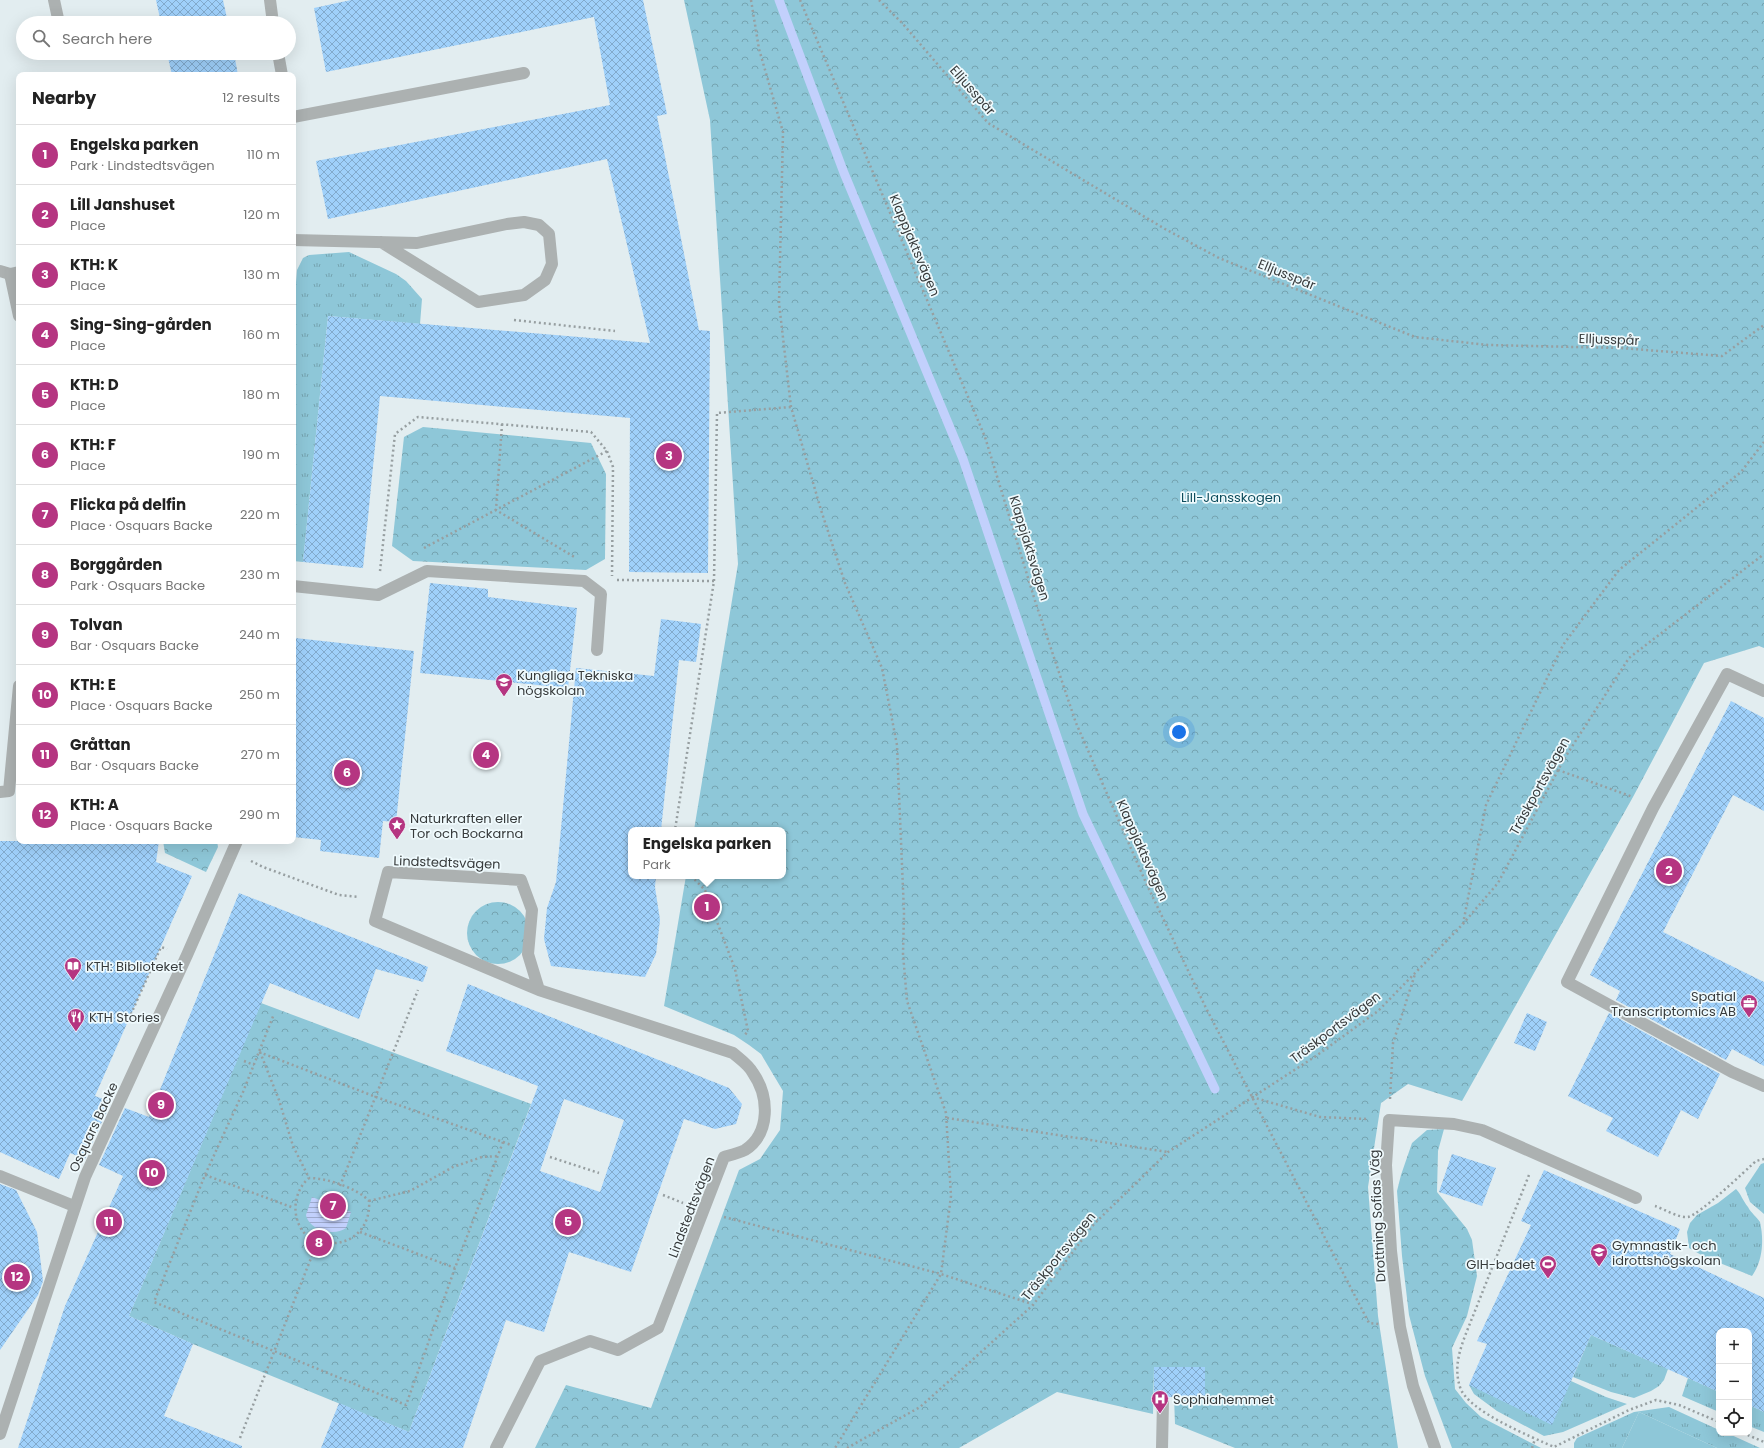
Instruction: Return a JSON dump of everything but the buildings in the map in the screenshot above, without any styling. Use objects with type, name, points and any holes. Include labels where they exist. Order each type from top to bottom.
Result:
[{"type":"street","points":[[54,0],[57,16]]},
{"type":"street","points":[[270,0],[272,16]]},
{"type":"street","points":[[279,60],[281,72]]},
{"type":"street","points":[[296,116],[524,73]]},
{"type":"street","points":[[296,240],[381,242],[417,243],[507,224],[524,222],[539,225],[549,234],[552,264],[545,280],[524,295],[478,302],[381,242]]},
{"type":"street","points":[[10,272],[16,301]]},
{"type":"street","points":[[296,586],[378,595],[427,571],[584,581],[601,594],[597,650]]},
{"type":"street","points":[[1764,691],[1727,674],[1654,808],[1567,982],[1732,1072],[1764,1086]]},
{"type":"street","points":[[9,792],[16,718]]},
{"type":"street","name":"Osquars Backe","points":[[0,1434],[84,1177],[187,955],[236,844]]},
{"type":"street","name":"Lindstedtsvägen","points":[[496,1448],[540,1361],[590,1340],[618,1350],[658,1328],[724,1157],[745,1150],[759,1136],[766,1115],[763,1093],[753,1072],[733,1053],[539,990],[375,921],[388,872],[521,880],[532,910],[528,954],[539,990]]},
{"type":"street","points":[[1389,1120],[1454,1124],[1482,1130],[1636,1198]]},
{"type":"street","name":"Drottning Sofias Väg","points":[[1389,1120],[1386,1165],[1391,1251],[1400,1327],[1413,1386],[1435,1448]]},
{"type":"street","points":[[0,1176],[74,1206]]},
{"type":"street","points":[[1162,1448],[1163,1401]]},
{"type":"path","points":[[751,0],[759,49],[783,132],[779,303],[791,407],[821,510],[845,583],[882,668],[897,745],[904,913],[903,954],[907,1001],[946,1113],[951,1196],[941,1274],[835,1448]]},
{"type":"path","name":"Klappjaktsvägen","points":[[800,0],[984,437],[1036,604],[1076,723],[1147,885],[1206,1008],[1368,1323],[1400,1327]]},
{"type":"path","name":"Elljusspår","points":[[879,0],[903,24],[988,123],[1165,230],[1219,258],[1415,337],[1488,345],[1621,348],[1722,356],[1764,325]]},
{"type":"path","points":[[507,319],[615,331]]},
{"type":"path","points":[[675,827],[714,581],[717,414],[791,407]]},
{"type":"path","points":[[387,568],[380,571],[395,434],[418,417],[591,432],[607,450],[613,467],[612,580]]},
{"type":"path","points":[[496,510],[502,424]]},
{"type":"path","points":[[1462,925],[1486,805],[1563,645],[1620,570],[1741,472],[1764,442]]},
{"type":"path","points":[[421,550],[607,450]]},
{"type":"path","points":[[496,510],[578,559]]},
{"type":"path","name":"Träskportsvägen","points":[[847,1448],[920,1407],[1033,1304],[1094,1224],[1168,1152],[1316,1056],[1378,1011],[1462,925],[1498,883],[1558,770],[1629,658],[1764,554]]},
{"type":"path","points":[[606,576],[612,580],[714,581]]},
{"type":"path","points":[[1558,770],[1633,797],[1654,808]]},
{"type":"path","points":[[263,867],[339,894]]},
{"type":"path","points":[[694,879],[705,890],[735,969],[748,1031],[733,1053]]},
{"type":"path","points":[[1252,1097],[1320,1116],[1389,1120],[1393,1042],[1415,973]]},
{"type":"path","points":[[340,1186],[418,990]]},
{"type":"path","points":[[274,1014],[254,1065],[205,1175],[154,1302],[406,1405],[455,1268],[503,1142]]},
{"type":"path","points":[[259,1052],[376,1097],[511,1145]]},
{"type":"path","points":[[259,1052],[279,1100],[293,1146],[309,1178]]},
{"type":"path","points":[[244,1061],[254,1065]]},
{"type":"path","points":[[947,1118],[1168,1152]]},
{"type":"path","points":[[1538,1154],[1457,1359],[1460,1387],[1469,1401],[1510,1428],[1554,1447],[1628,1410],[1656,1400],[1679,1405],[1716,1421]]},
{"type":"path","points":[[370,1201],[410,1190],[453,1167],[482,1158],[498,1156]]},
{"type":"path","points":[[550,1157],[599,1173]]},
{"type":"path","points":[[1660,1207],[1683,1216],[1690,1217],[1712,1201],[1756,1161],[1764,1159]]},
{"type":"path","points":[[205,1175],[294,1208]]},
{"type":"path","points":[[309,1178],[321,1178],[340,1186],[362,1194],[370,1201],[370,1209],[360,1232],[350,1240],[336,1244],[317,1243],[307,1235],[298,1224],[294,1208],[296,1198],[303,1183],[309,1178]]},
{"type":"path","points":[[743,1223],[941,1274],[1033,1304]]},
{"type":"path","points":[[360,1232],[455,1268]]},
{"type":"path","points":[[240,1438],[317,1243]]},
{"type":"path","points":[[1750,1436],[1764,1442]]},
{"type":"path","points":[[1532,1448],[1535,1439]]},
{"type":"green space","name":"Lill-Jansskogen","points":[[684,0],[1764,0],[1764,648],[1759,646],[1704,663],[1633,797],[1462,1101],[1408,1084],[1381,1103],[1368,1187],[1378,1316],[1398,1448],[1235,1448],[1175,1424],[1174,1397],[1205,1397],[1205,1367],[1154,1367],[1153,1414],[1057,1392],[959,1448],[535,1448],[566,1385],[651,1408],[739,1170],[760,1159],[780,1130],[783,1091],[761,1054],[734,1035],[664,1006],[685,879],[786,879],[786,827],[694,827],[738,564],[710,120]]},
{"type":"green space","points":[[349,252],[396,274],[406,281],[422,299],[420,324],[328,316],[303,562],[296,561],[296,282],[297,270],[303,258],[309,255]]},
{"type":"green space","points":[[423,427],[591,443],[606,474],[605,559],[586,570],[413,561],[392,546],[404,437]]},
{"type":"green space","points":[[164,844],[218,844],[218,847],[206,872],[165,853]]},
{"type":"green space","points":[[498,902],[510,905],[520,911],[526,921],[529,933],[526,945],[520,955],[510,961],[498,964],[486,961],[476,955],[470,945],[467,933],[470,921],[476,911],[486,905]]},
{"type":"green space","points":[[261,1003],[531,1104],[409,1432],[193,1344],[129,1316]]},
{"type":"green space","points":[[1444,1129],[1438,1151],[1437,1192],[1467,1229],[1472,1240],[1477,1276],[1467,1316],[1452,1348],[1455,1389],[1466,1403],[1481,1417],[1541,1448],[1452,1448],[1425,1376],[1409,1315],[1402,1256],[1397,1191],[1412,1143],[1427,1130]]},
{"type":"green space","points":[[1764,1163],[1764,1214],[1750,1202],[1745,1188],[1761,1164]]},
{"type":"green space","points":[[1736,1189],[1749,1209],[1760,1222],[1762,1250],[1756,1270],[1752,1276],[1705,1257],[1689,1248],[1687,1232],[1690,1223],[1697,1215],[1718,1203]]},
{"type":"green space","points":[[1591,1335],[1668,1369],[1664,1380],[1659,1386],[1651,1391],[1634,1398],[1611,1392],[1573,1377]]},
{"type":"green space","points":[[1688,1378],[1716,1391],[1716,1411],[1682,1396]]},
{"type":"green space","points":[[1571,1381],[1606,1397],[1627,1404],[1563,1432],[1544,1436],[1497,1411],[1474,1394],[1469,1385]]},
{"type":"green space","points":[[1752,1406],[1764,1412],[1764,1432],[1752,1427]]},
{"type":"green space","points":[[1669,1407],[1716,1429],[1716,1436],[1734,1436],[1760,1448],[1717,1448],[1639,1412],[1622,1448],[1574,1448],[1574,1443],[1577,1438],[1634,1412]]},
{"type":"green space","points":[[1639,1412],[1717,1448],[1622,1448]]},
{"type":"shaded area","points":[[312,1197],[351,1212],[346,1228],[341,1231],[329,1232],[312,1225],[306,1215]]},
{"type":"waterway","points":[[779,0],[844,173],[963,459],[1083,814],[1215,1089]]},
{"type":"place","name":"KTH: K","points":[[669,456]]},
{"type":"place","name":"Kungliga Tekniska högskolan","points":[[504,697]]},
{"type":"place","name":"Sing-Sing-gården","points":[[486,755]]},
{"type":"place","name":"KTH: F","points":[[347,773]]},
{"type":"place","name":"Naturkraften eller Tor och Bockarna","points":[[397,840]]},
{"type":"place","name":"Lill Janshuset","points":[[1669,871]]},
{"type":"place","name":"Engelska parken","points":[[707,907]]},
{"type":"place","name":"KTH: Biblioteket","points":[[73,981]]},
{"type":"place","name":"Spatial Transcriptomics AB","points":[[1749,1018]]},
{"type":"place","name":"KTH Stories","points":[[76,1032]]},
{"type":"place","name":"Tolvan","points":[[161,1105]]},
{"type":"place","name":"KTH: E","points":[[152,1173]]},
{"type":"place","name":"Flicka på delfin","points":[[333,1206]]},
{"type":"place","name":"Gråttan","points":[[109,1222]]},
{"type":"place","name":"KTH: D","points":[[568,1222]]},
{"type":"place","name":"Borggården","points":[[319,1243]]},
{"type":"place","name":"Gymnastik- och idrottshögskolan","points":[[1599,1267]]},
{"type":"place","name":"KTH: A","points":[[17,1277]]},
{"type":"place","name":"GIH-badet","points":[[1548,1279]]},
{"type":"place","name":"Sophiahemmet","points":[[1160,1414]]}]
